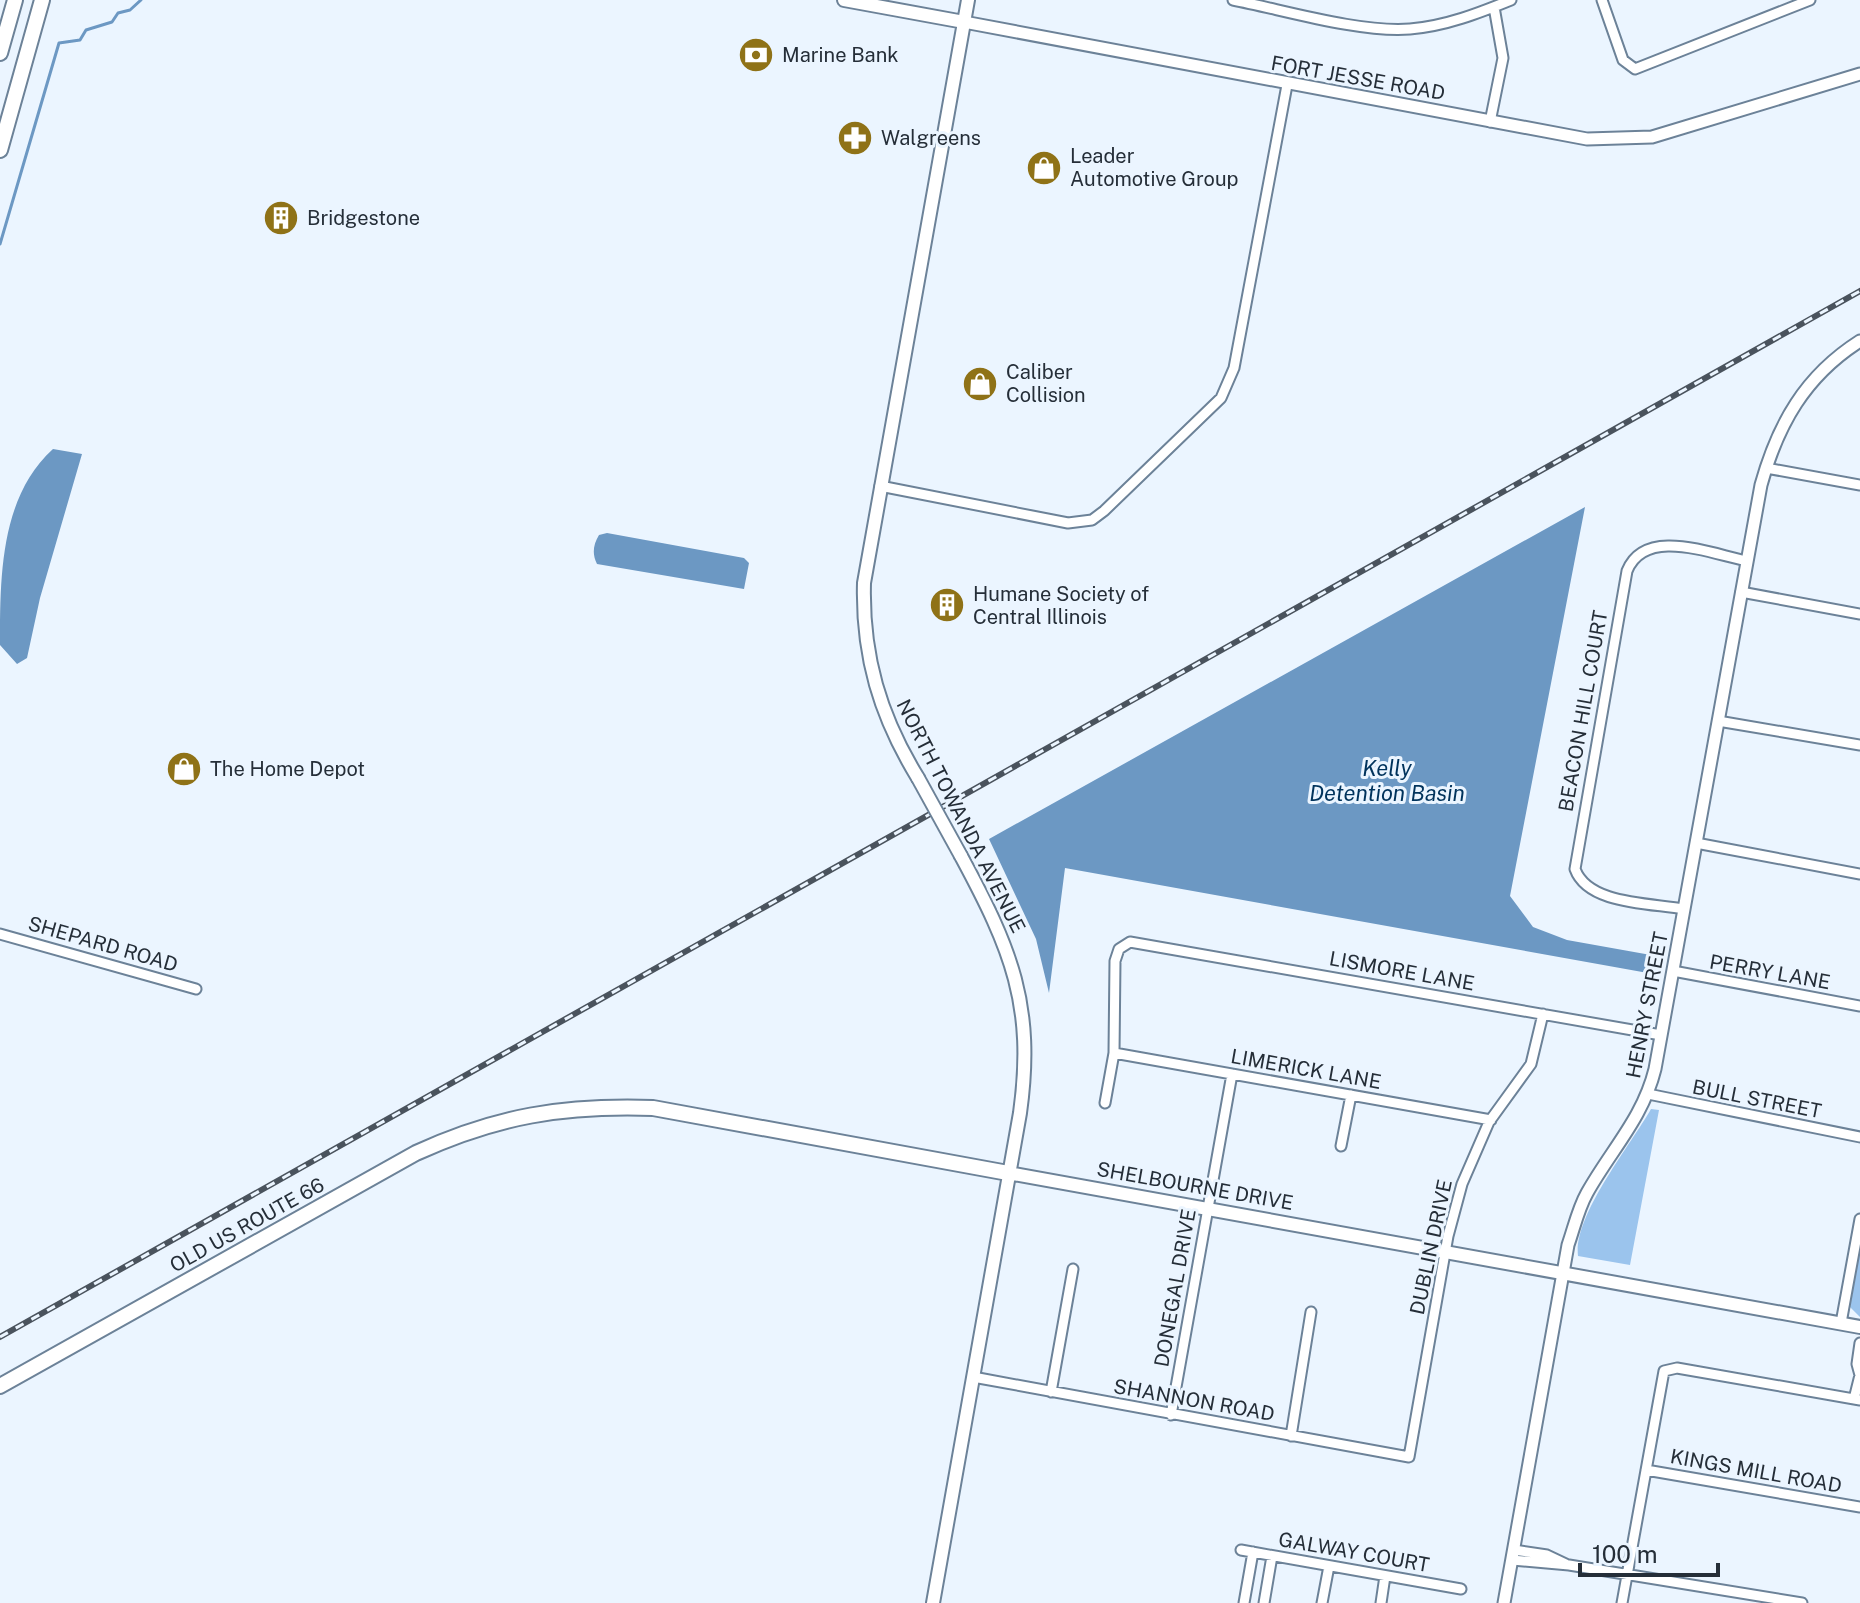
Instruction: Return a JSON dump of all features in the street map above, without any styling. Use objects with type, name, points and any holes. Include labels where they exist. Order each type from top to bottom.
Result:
[{"type":"main road","points":[[0,53],[15,0]]},
{"type":"main road","points":[[0,150],[42,0]]},
{"type":"main road","name":"FORT JESSE ROAD","points":[[844,0],[964,22]]},
{"type":"main road","name":"NORTH TOWANDA AVENUE","points":[[933,1603],[1026,1072],[1022,1005],[1001,931],[900,749],[876,693],[864,633],[864,583],[968,0]]},
{"type":"main road","name":"SHELBOURNE DRIVE","points":[[520,1116],[573,1108],[653,1108],[1860,1327]]},
{"type":"main road","name":"OLD US ROUTE 66","points":[[0,1386],[416,1153],[455,1135],[520,1116]]},
{"type":"street","points":[[1233,0],[1369,26],[1407,29],[1454,21],[1511,0]]},
{"type":"street","points":[[1602,0],[1623,60],[1629,68],[1642,68],[1810,0]]},
{"type":"street","points":[[1490,122],[1503,58],[1494,7]]},
{"type":"street","name":"FORT JESSE ROAD","points":[[964,22],[1587,139],[1652,137],[1860,74]]},
{"type":"street","points":[[880,486],[1068,523],[1084,522],[1104,511],[1221,398],[1234,368],[1287,85]]},
{"type":"street","name":"HENRY STREET","points":[[1504,1603],[1562,1273],[1586,1194],[1631,1128],[1648,1094],[1766,468],[1780,427],[1795,402],[1824,369],[1860,341]]},
{"type":"street","points":[[1766,468],[1860,485]]},
{"type":"street","name":"BEACON HILL COURT","points":[[1684,909],[1599,894],[1584,885],[1575,869],[1627,571],[1642,550],[1660,545],[1747,561]]},
{"type":"street","points":[[1741,592],[1860,614]]},
{"type":"street","points":[[1718,721],[1860,745]]},
{"type":"street","points":[[1696,843],[1860,874]]},
{"type":"street","name":"SHEPARD ROAD","points":[[0,934],[196,989]]},
{"type":"street","name":"LISMORE LANE","points":[[1114,1053],[1116,955],[1125,944],[1137,942],[1661,1035]]},
{"type":"street","name":"PERRY LANE","points":[[1673,971],[1860,1006]]},
{"type":"street","name":"DUBLIN DRIVE","points":[[1409,1457],[1446,1251],[1462,1184],[1491,1120],[1531,1064],[1543,1014]]},
{"type":"street","points":[[1105,1103],[1114,1053]]},
{"type":"street","name":"LIMERICK LANE","points":[[1114,1053],[1491,1120]]},
{"type":"street","name":"DONEGAL DRIVE","points":[[1171,1415],[1232,1074]]},
{"type":"street","name":"BULL STREET","points":[[1648,1094],[1860,1137]]},
{"type":"street","points":[[1341,1146],[1351,1095]]},
{"type":"street","points":[[1841,1323],[1860,1219]]},
{"type":"street","points":[[1051,1392],[1073,1269]]},
{"type":"street","points":[[1291,1436],[1311,1312]]},
{"type":"street","points":[[1622,1603],[1664,1371],[1677,1368],[1857,1399],[1860,1343]]},
{"type":"street","name":"SHANNON ROAD","points":[[973,1377],[1409,1457]]},
{"type":"street","name":"KINGS MILL ROAD","points":[[1646,1470],[1860,1507]]},
{"type":"street","name":"GALWAY COURT","points":[[1241,1550],[1461,1589]]},
{"type":"street","points":[[1244,1603],[1253,1552]]},
{"type":"street","points":[[1513,1555],[1547,1555],[1569,1565],[1802,1603]]},
{"type":"street","points":[[1264,1603],[1272,1556]]},
{"type":"street","points":[[1322,1603],[1329,1566]]},
{"type":"street","points":[[1381,1603],[1385,1576]]},
{"type":"shaded area","points":[[1651,1109],[1659,1110],[1630,1265],[1578,1256],[1584,1221],[1593,1202]]},
{"type":"shaded area","points":[[1860,1250],[1860,1317],[1850,1307]]},
{"type":"water","points":[[53,449],[82,454],[40,598],[27,658],[17,664],[0,645],[1,592],[7,540],[22,490]]},
{"type":"water","name":"Kelly Detention Basin","points":[[1585,507],[1510,896],[1533,927],[1567,940],[1662,957],[1659,975],[1065,868],[1049,993],[1036,939],[989,839]]},
{"type":"water","points":[[607,533],[744,558],[749,563],[744,589],[597,564],[595,542],[599,535]]},
{"type":"waterway","points":[[0,244],[59,43],[80,40],[86,30],[112,22],[118,13],[130,10],[141,0]]},
{"type":"railway","points":[[0,1337],[1860,291]]},
{"type":"place","name":"Marine Bank","points":[[756,55]]},
{"type":"place","name":"Walgreens","points":[[855,138]]},
{"type":"place","name":"Leader Automotive Group","points":[[1044,168]]},
{"type":"place","name":"Bridgestone","points":[[281,218]]},
{"type":"place","name":"Caliber Collision","points":[[980,384]]},
{"type":"place","name":"Humane Society of Central Illinois","points":[[947,605]]},
{"type":"place","name":"The Home Depot","points":[[184,769]]}]
